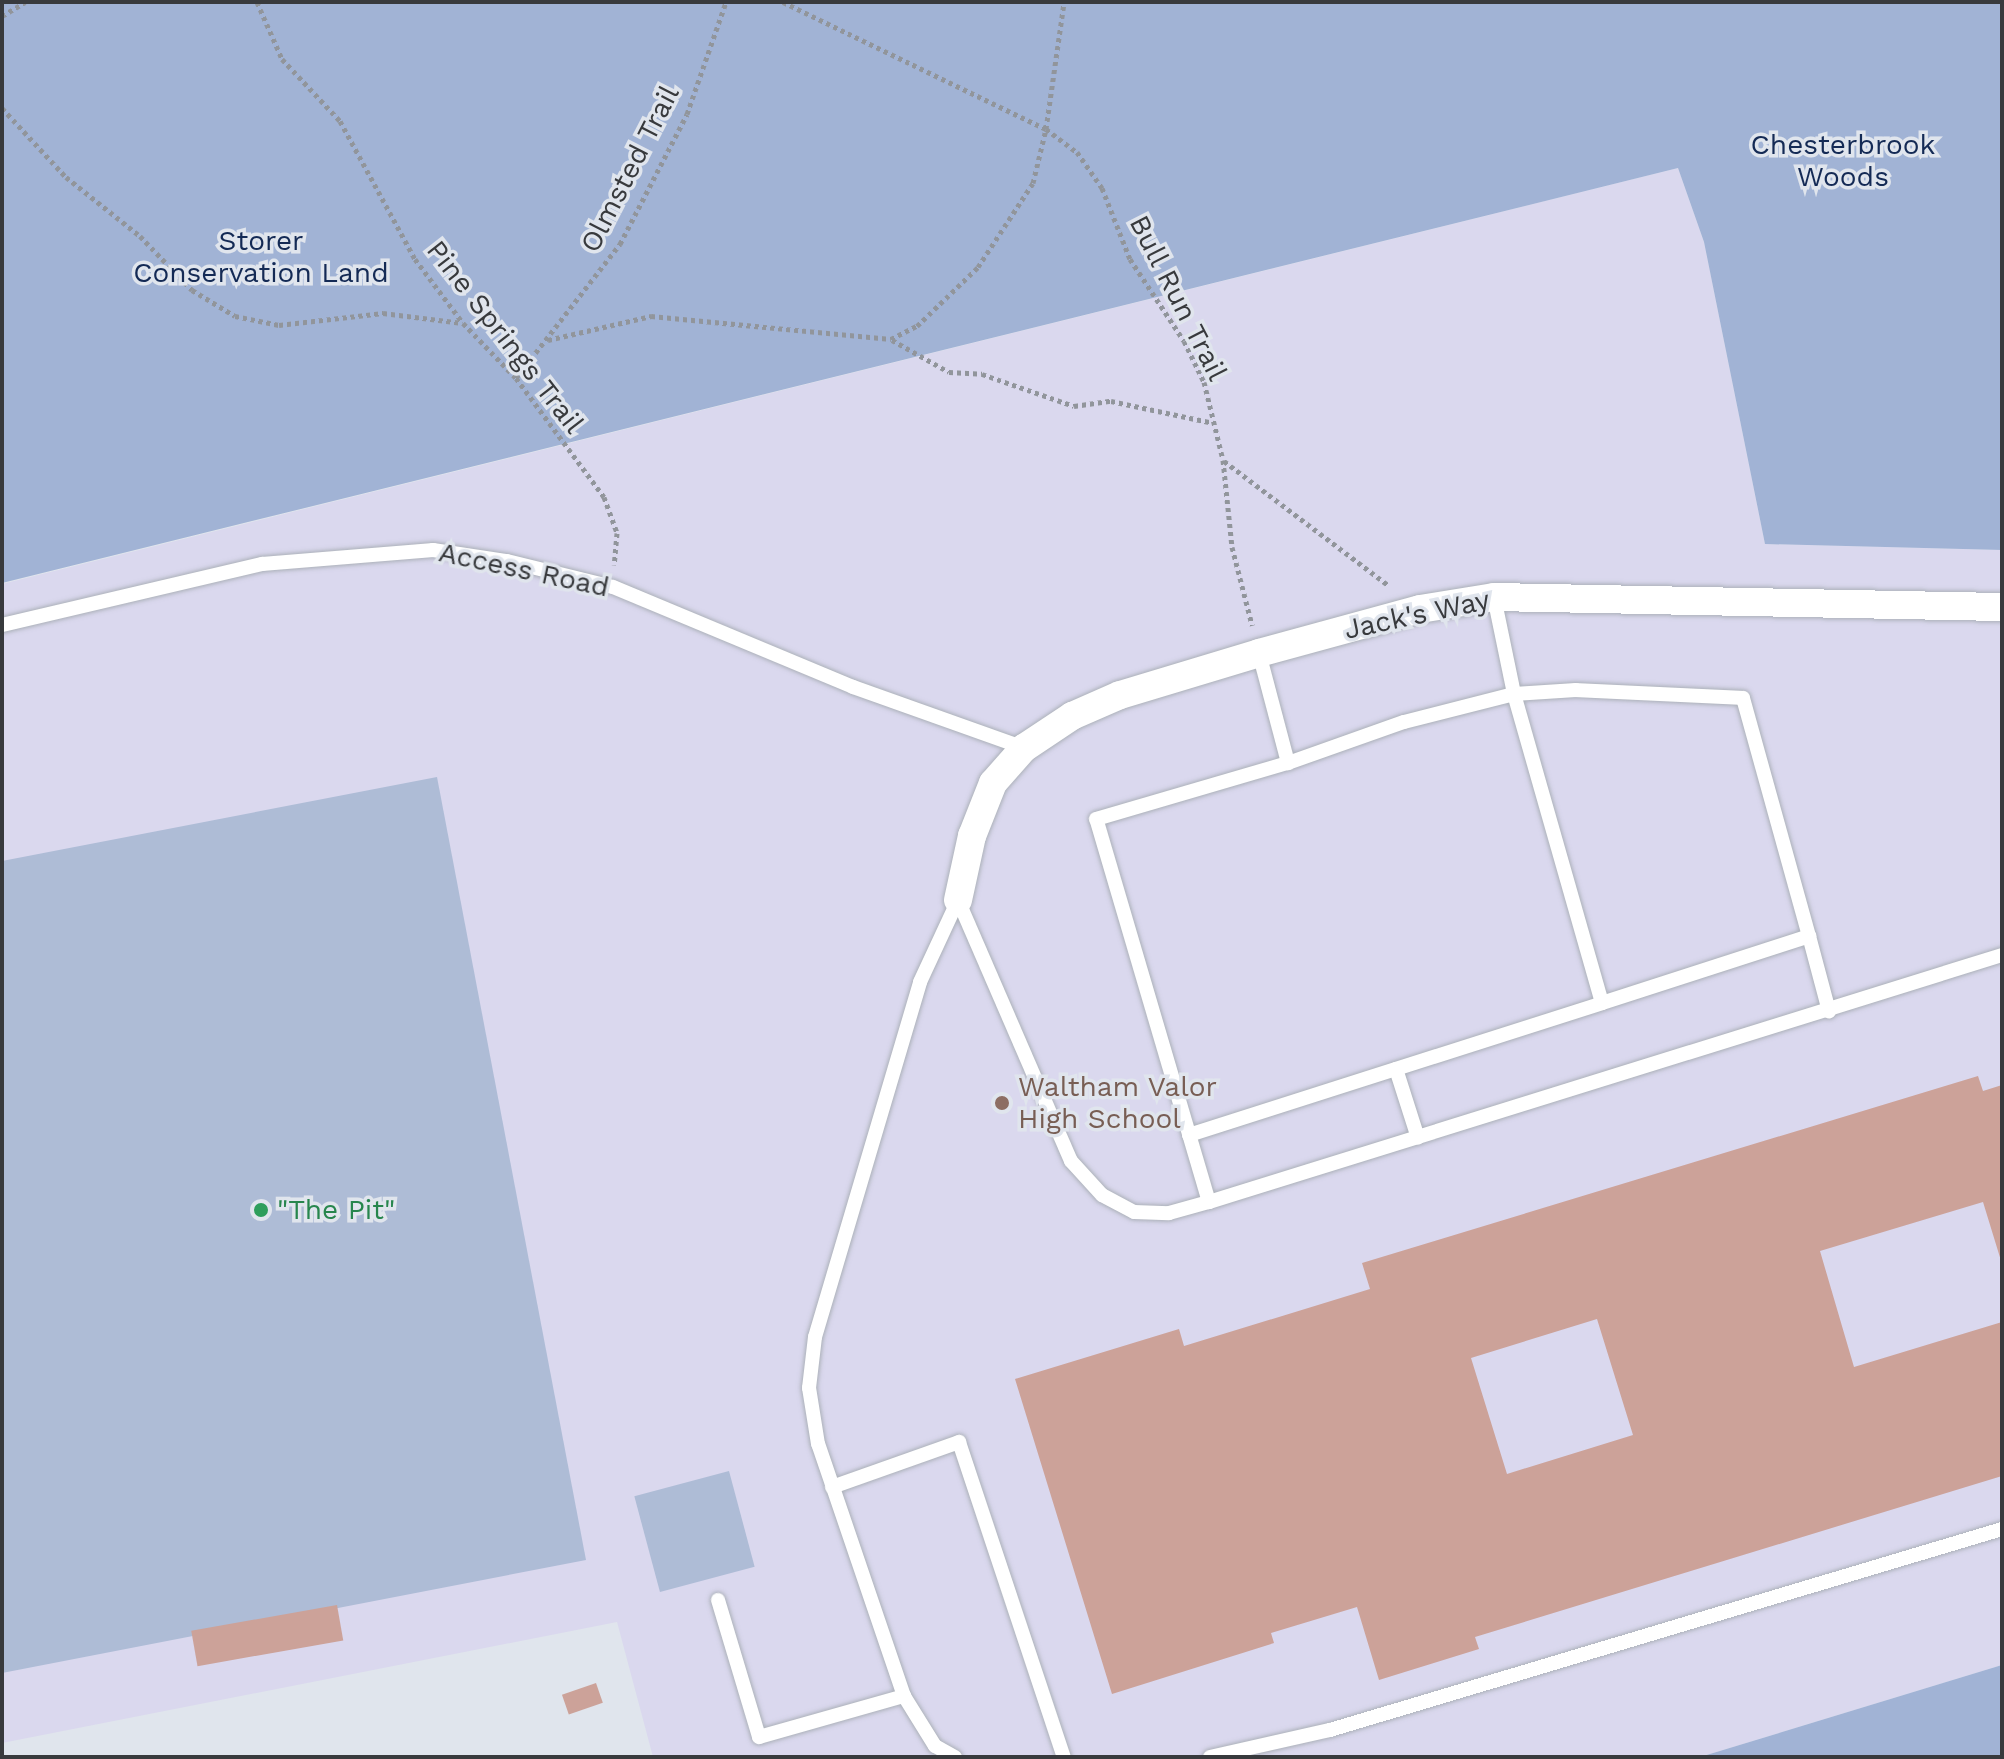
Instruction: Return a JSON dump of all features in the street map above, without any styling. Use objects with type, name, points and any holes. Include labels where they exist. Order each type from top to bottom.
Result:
[{"type":"street","name":"Jack's Way","points":[[958,900],[972,836],[993,783],[1024,748],[1072,716],[1120,695],[1259,653],[1420,609],[1494,597],[2002,607]]},
{"type":"lane","name":"Access Road","points":[[2,625],[250,566],[384,550],[433,550],[495,559],[613,587],[853,687],[1024,748]]},
{"type":"lane","points":[[1494,597],[1514,694],[1602,1003]]},
{"type":"lane","points":[[1259,653],[1288,763]]},
{"type":"lane","points":[[1209,1202],[1096,819],[1288,763],[1404,722],[1514,694],[1576,690],[1743,698],[1829,1011]]},
{"type":"lane","points":[[958,900],[1071,1161],[1102,1195],[1134,1212],[1169,1213],[1209,1202],[2002,955]]},
{"type":"lane","points":[[955,1757],[935,1746],[904,1696],[818,1444],[809,1388],[815,1337],[920,982],[958,900]]},
{"type":"lane","points":[[1189,1135],[1809,936]]},
{"type":"lane","points":[[1396,1069],[1418,1138]]},
{"type":"lane","points":[[832,1487],[959,1442],[1064,1757]]},
{"type":"lane","points":[[1210,1757],[1355,1723],[2002,1529]]},
{"type":"lane","points":[[718,1600],[759,1737],[904,1696]]},
{"type":"path","points":[[2,16],[25,2]]},
{"type":"path","name":"Pine Springs Trail","points":[[257,2],[282,59],[340,121],[415,259],[463,323],[516,378],[604,497],[617,533],[613,587]]},
{"type":"path","name":"Olmsted Trail","points":[[516,378],[620,244],[687,114],[714,25],[726,2]]},
{"type":"path","name":"Bull Run Trail","points":[[783,2],[1046,129],[1077,152],[1102,188],[1130,259],[1184,341],[1204,382],[1223,460],[1232,547],[1259,653]]},
{"type":"path","points":[[891,339],[917,326],[978,267],[1033,183],[1046,129],[1064,2]]},
{"type":"path","points":[[2,108],[66,177],[140,236],[192,290],[235,316],[279,325],[383,313],[463,323]]},
{"type":"path","points":[[548,340],[651,316],[891,339],[949,372],[982,374],[1074,406],[1111,401],[1214,423]]},
{"type":"path","points":[[1223,460],[1420,609]]},
{"type":"shaded area","name":"Waltham Valor High School","points":[[1678,168],[1704,242],[1765,544],[2002,550],[2002,1665],[1700,1757],[653,1757],[617,1622],[2,1743],[2,584]]},
{"type":"shaded area","name":"\"The Pit\"","points":[[437,777],[586,1560],[2,1673],[2,861]]},
{"type":"shaded area","points":[[729,1471],[755,1567],[660,1592],[634,1496]]},
{"type":"green space","name":"Storer Conservation Land","points":[[2,2],[2002,2],[2002,550],[1765,544],[1704,242],[1678,168],[2,583]]},
{"type":"green space","points":[[2002,1665],[2002,1757],[1700,1757]]},
{"type":"building","points":[[1978,1076],[1983,1091],[2002,1085],[2002,1264],[1983,1202],[1820,1251],[1854,1367],[2002,1322],[2002,1476],[1475,1637],[1479,1649],[1379,1680],[1357,1607],[1271,1633],[1274,1643],[1112,1694],[1015,1379],[1179,1329],[1184,1346],[1370,1289],[1362,1263]],"holes":[[[1597,1319],[1633,1435],[1507,1474],[1471,1358]]]},
{"type":"building","points":[[337,1605],[343,1640],[197,1666],[191,1631]]},
{"type":"building","points":[[596,1683],[603,1703],[569,1715],[562,1695]]},
{"type":"place","name":"Waltham Valor High School","points":[[1002,1103]]},
{"type":"place","name":"\"The Pit\"","points":[[261,1210]]},
{"type":"park label","name":"Chesterbrook Woods","points":[[1843,161]]}]
